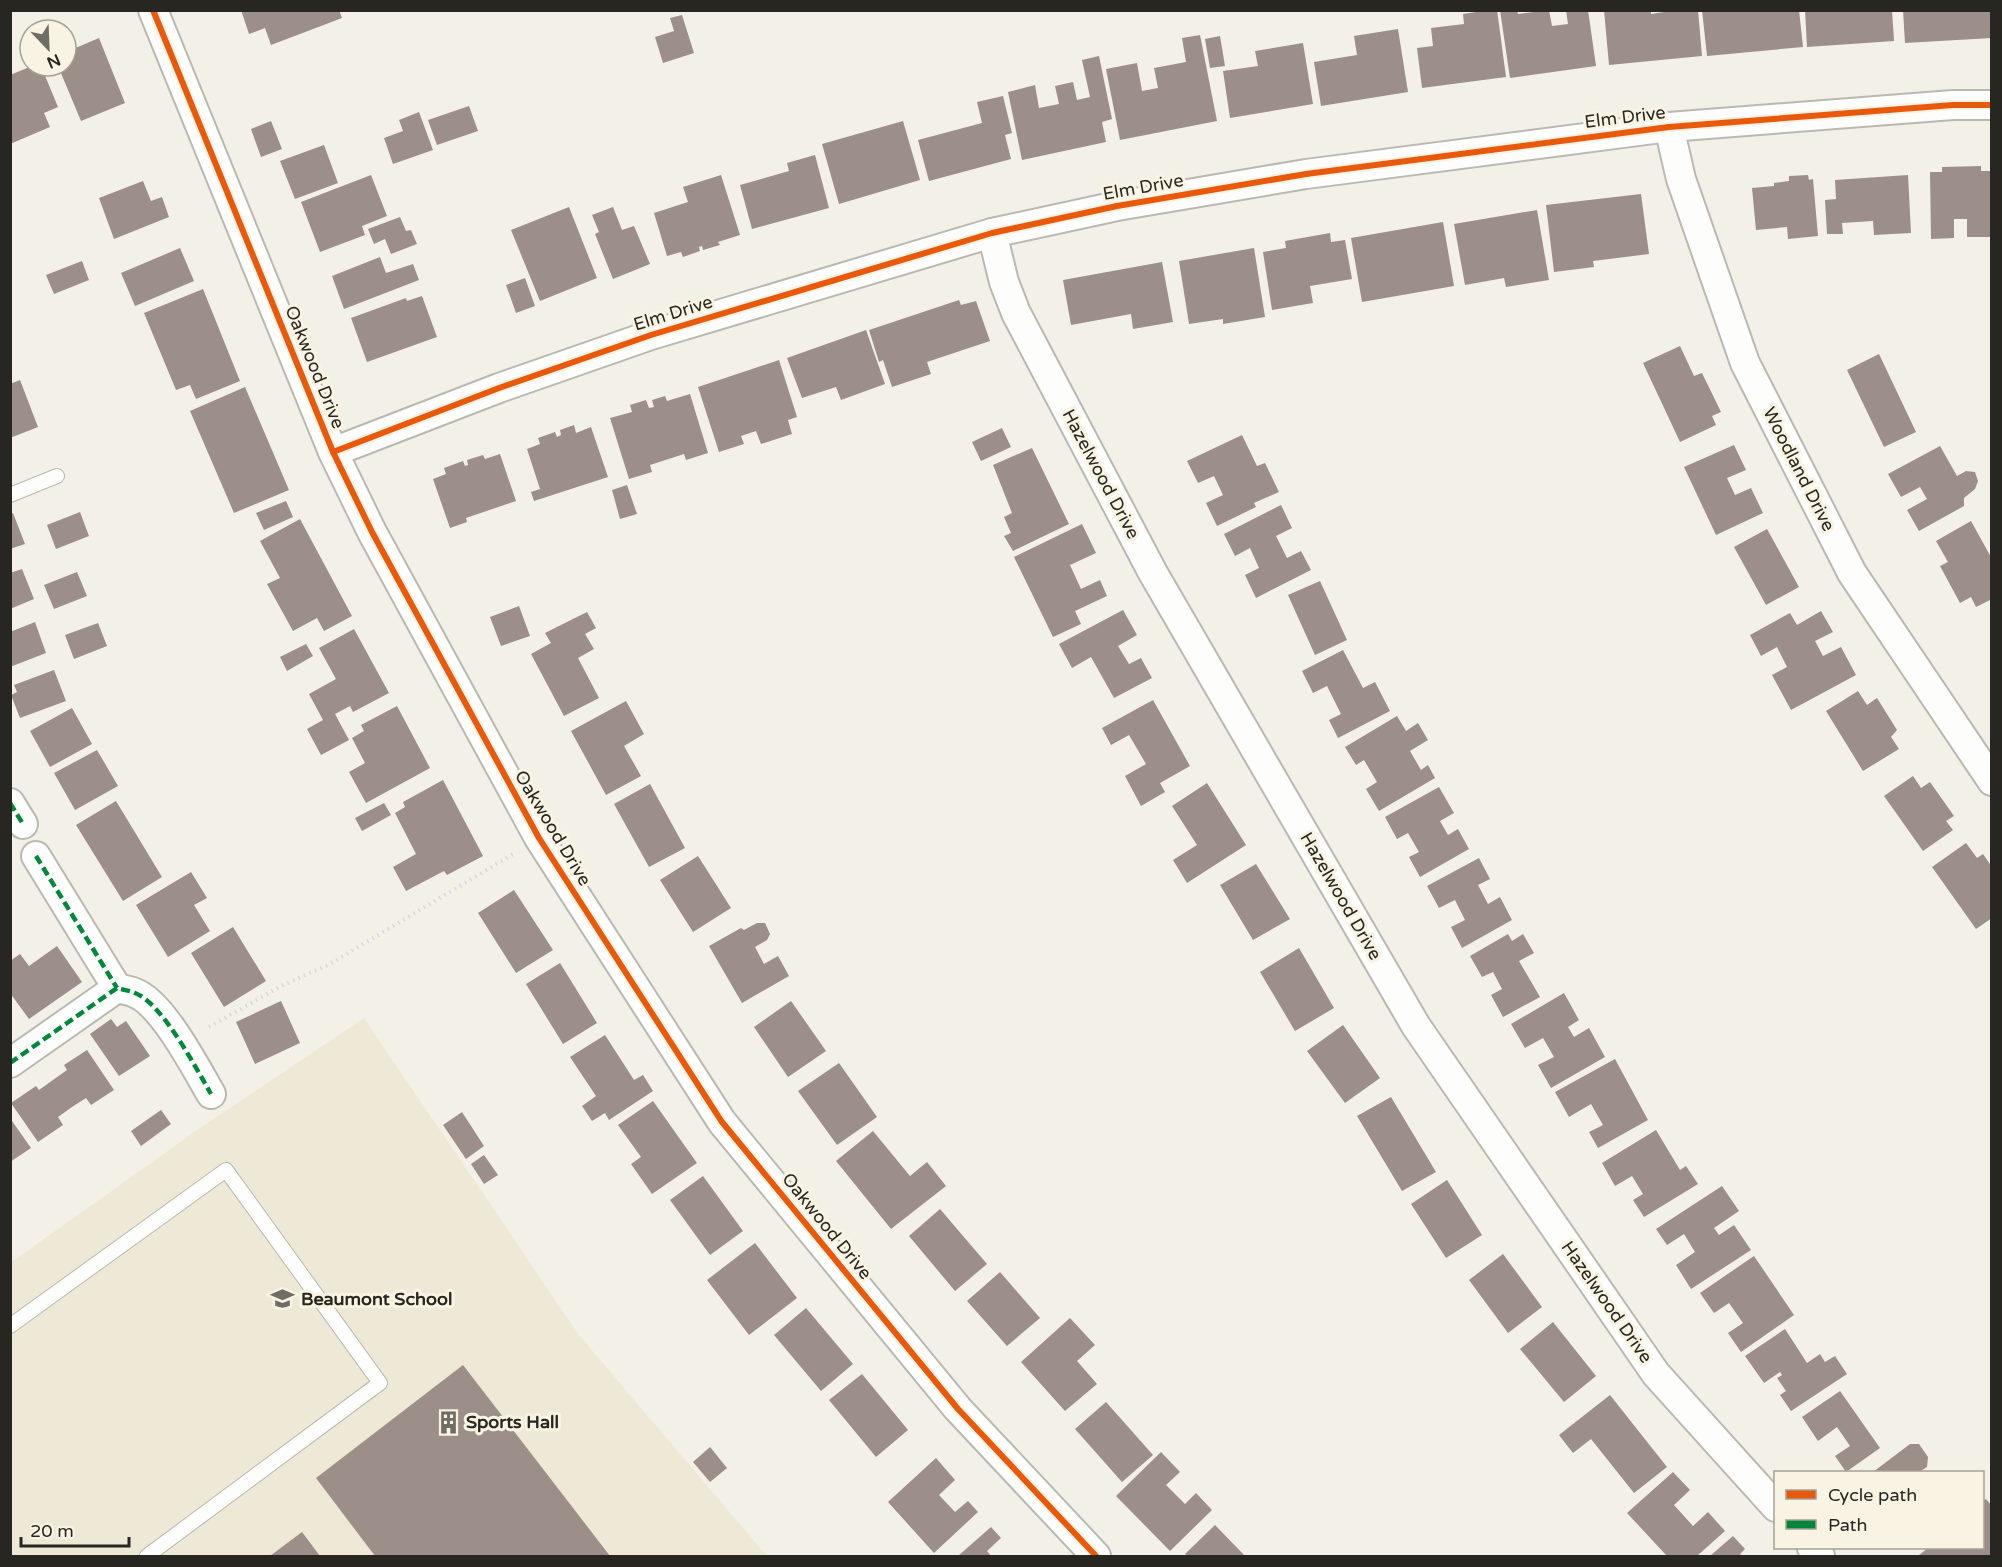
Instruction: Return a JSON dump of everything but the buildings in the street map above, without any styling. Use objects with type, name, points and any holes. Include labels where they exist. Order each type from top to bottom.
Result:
[{"type":"street","name":"Oakwood Drive","points":[[153,10],[333,452],[372,532],[539,838],[722,1122],[958,1408],[1096,1557]]},
{"type":"street","name":"Elm Drive","points":[[333,452],[499,388],[651,335],[992,232],[1117,206],[1306,174],[1668,127],[1953,105],[1992,105]]},
{"type":"street","name":"Woodland Drive","points":[[1668,127],[1681,179],[1745,363],[1852,573],[1992,782]]},
{"type":"street","name":"Hazelwood Drive","points":[[992,232],[1004,282],[1016,313],[1142,552],[1416,1026],[1656,1374],[1774,1505]]},
{"type":"street","points":[[36,856],[117,988],[136,993],[150,1003],[182,1043],[211,1094]]},
{"type":"street","points":[[10,1063],[117,988]]},
{"type":"lane","points":[[10,495],[57,476]]},
{"type":"lane","points":[[10,1326],[226,1170],[380,1383],[147,1557]]},
{"type":"path","points":[[182,1043],[281,986],[330,964],[539,838]]},
{"type":"shaded area","name":"Beaumont School","points":[[364,1018],[579,1335],[767,1556],[11,1556],[10,1263],[207,1123]]},
{"type":"marked path","points":[[10,803],[23,824]]},
{"type":"marked path","points":[[36,856],[117,988]]},
{"type":"marked path","points":[[10,1063],[117,988],[135,993],[156,1009],[178,1038],[211,1094]]},
{"type":"cycle path","points":[[153,10],[333,452],[372,532],[539,838],[722,1122],[958,1409],[1096,1556]]},
{"type":"cycle path","points":[[333,452],[499,388],[651,335],[992,233],[1117,206],[1306,174],[1669,127],[1953,105],[1992,105]]},
{"type":"place","name":"Beaumont School","points":[[283,1299]]},
{"type":"place","name":"Sports Hall","points":[[448,1422]]}]
